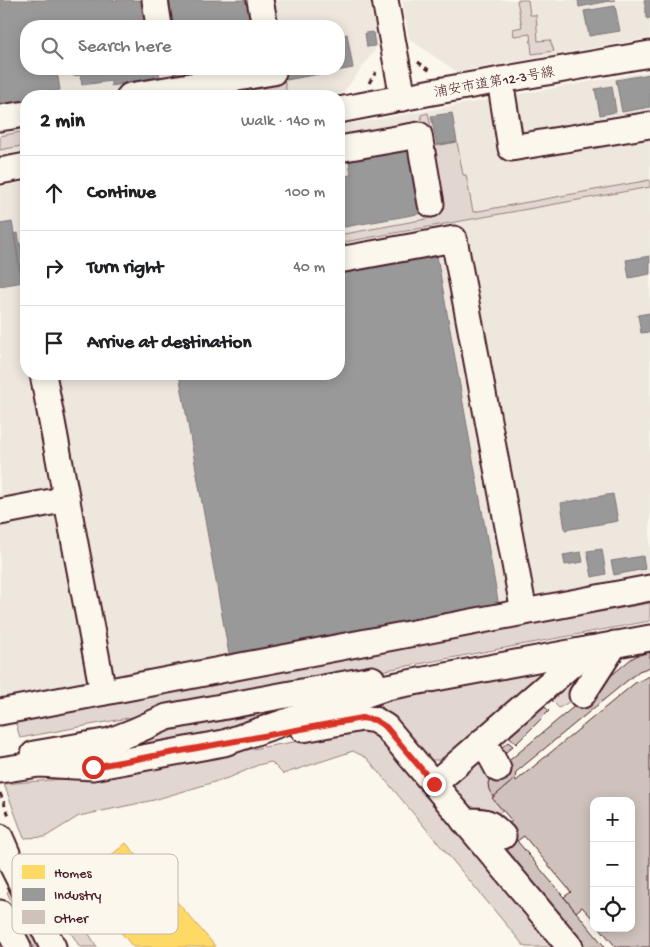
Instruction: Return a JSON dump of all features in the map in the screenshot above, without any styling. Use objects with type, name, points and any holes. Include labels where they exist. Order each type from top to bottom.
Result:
[{"type":"street","points":[[155,0],[158,20]]},
{"type":"street","points":[[260,0],[264,20]]},
{"type":"street","points":[[385,0],[403,98]]},
{"type":"street","name":"浦安市道第12-3号線","points":[[345,109],[650,54]]},
{"type":"street","points":[[149,90],[168,79],[228,75]]},
{"type":"street","points":[[500,80],[511,148],[650,125]]},
{"type":"street","points":[[0,118],[20,115]]},
{"type":"street","points":[[345,148],[419,135],[431,204]]},
{"type":"street","points":[[0,171],[20,167]]},
{"type":"street","points":[[345,259],[454,239],[524,612]]},
{"type":"street","points":[[44,380],[103,692]]},
{"type":"street","points":[[0,512],[66,499]]},
{"type":"street","points":[[0,712],[650,588]]},
{"type":"street","points":[[0,760],[110,741],[167,717],[650,628]]},
{"type":"street","points":[[224,743],[387,687],[650,638]]},
{"type":"street","points":[[582,695],[615,644]]},
{"type":"street","points":[[434,784],[589,649]]},
{"type":"street","points":[[0,770],[39,764],[93,767],[362,718],[375,720],[386,727],[570,947]]},
{"type":"street","points":[[483,741],[498,769]]},
{"type":"street","points":[[464,821],[483,821],[492,824],[503,836]]},
{"type":"street","points":[[0,837],[12,866]]},
{"type":"street","points":[[0,913],[18,947]]},
{"type":"street","points":[[46,934],[53,947]]},
{"type":"path","points":[[369,83],[377,69]]},
{"type":"shaded area","points":[[0,0],[370,0],[378,46],[345,90],[20,90],[20,151],[0,155]]},
{"type":"shaded area","points":[[402,0],[650,0],[650,38],[457,72],[409,39]]},
{"type":"shaded area","points":[[517,0],[528,0],[530,15],[536,15],[538,41],[550,40],[554,51],[532,54],[530,34],[514,36],[513,29],[522,27]]},
{"type":"shaded area","points":[[650,71],[650,610],[0,728],[0,187],[20,183],[20,380],[345,380],[345,125]]},
{"type":"shaded area","points":[[265,75],[283,75],[286,90],[221,90]]},
{"type":"shaded area","points":[[428,113],[435,146],[457,142],[463,175],[466,175],[473,212],[650,180],[650,187],[345,242],[345,234],[437,217],[421,115]]},
{"type":"shaded area","points":[[20,132],[20,146],[0,150],[0,136]]},
{"type":"shaded area","points":[[650,603],[650,621],[20,738],[14,716]]},
{"type":"shaded area","points":[[559,661],[442,760],[427,760],[420,756],[376,699]]},
{"type":"shaded area","points":[[584,669],[575,698],[559,708],[549,698]]},
{"type":"shaded area","points":[[313,704],[277,710],[224,733],[111,753],[172,722]]},
{"type":"shaded area","points":[[368,729],[383,739],[554,947],[525,947],[367,758],[353,751],[283,774],[271,762],[258,765],[231,777],[154,800],[79,816],[45,837],[24,838],[4,784],[97,776]]},
{"type":"shaded area","points":[[474,760],[480,761],[491,776],[489,781],[490,790],[502,810],[496,817],[476,814],[452,789],[451,783]]},
{"type":"shaded area","points":[[11,889],[12,891],[12,903],[7,892]]},
{"type":"shaded area","points":[[25,934],[35,934],[42,947],[31,947]]},
{"type":"shaded area","points":[[72,934],[89,934],[97,947],[80,947]]},
{"type":"building: Homes","points":[[126,843],[136,854],[113,854]]},
{"type":"building: Homes","points":[[178,903],[216,947],[133,947],[122,934],[178,934]]},
{"type":"building: Industry","points":[[0,0],[255,0],[259,20],[20,20],[20,75],[58,75],[60,90],[20,90],[20,102],[0,106]]},
{"type":"building: Industry","points":[[578,0],[615,0],[579,7]]},
{"type":"building: Industry","points":[[644,0],[650,0],[650,18],[647,19]]},
{"type":"building: Industry","points":[[615,6],[620,31],[589,36],[584,11]]},
{"type":"building: Industry","points":[[373,32],[375,46],[367,47],[365,33]]},
{"type":"building: Industry","points":[[345,34],[347,34],[353,68],[345,69]]},
{"type":"building: Industry","points":[[650,74],[650,107],[622,112],[616,80]]},
{"type":"building: Industry","points":[[80,75],[160,75],[160,77],[111,86],[111,81],[82,85]]},
{"type":"building: Industry","points":[[174,75],[212,75],[175,81]]},
{"type":"building: Industry","points":[[285,75],[314,75],[286,80]]},
{"type":"building: Industry","points":[[612,86],[616,112],[600,115],[595,89]]},
{"type":"building: Industry","points":[[452,113],[457,142],[437,145],[431,116]]},
{"type":"building: Industry","points":[[416,142],[429,212],[345,227],[345,176],[351,175],[348,154]]},
{"type":"building: Industry","points":[[12,222],[20,266],[20,283],[0,286],[0,224]]},
{"type":"building: Industry","points":[[18,233],[20,245],[20,271],[14,234]]},
{"type":"building: Industry","points":[[437,256],[500,612],[230,660],[180,380],[345,380],[345,272]]},
{"type":"building: Industry","points":[[650,256],[650,274],[629,278],[626,260]]},
{"type":"building: Industry","points":[[650,313],[650,332],[641,333],[638,315]]},
{"type":"building: Industry","points":[[613,494],[618,521],[565,530],[561,503]]},
{"type":"building: Industry","points":[[602,549],[606,574],[592,577],[587,551]]},
{"type":"building: Industry","points":[[581,552],[583,562],[565,565],[563,555]]},
{"type":"building: Industry","points":[[643,556],[645,569],[614,575],[611,561]]},
{"type":"building: Other","points":[[650,652],[650,667],[639,671],[516,772],[515,779],[494,797],[489,790],[488,783],[493,774],[631,659]]},
{"type":"building: Other","points":[[650,676],[650,947],[616,947],[603,932],[635,932],[635,797],[590,797],[590,916],[582,907],[576,912],[564,897],[571,892],[524,836],[517,841],[506,825],[512,821],[492,798],[515,779],[516,781],[635,683]]},
{"type":"building: Other","points":[[542,704],[549,711],[516,744],[509,736]]},
{"type":"building: Other","points":[[508,742],[513,746],[505,753],[500,749]]},
{"type":"building: Other","points":[[509,831],[590,929],[590,932],[593,932],[605,947],[586,947],[497,841]]},
{"type":"route","points":[[93,767],[362,718],[375,720],[386,727],[434,784]]}]
